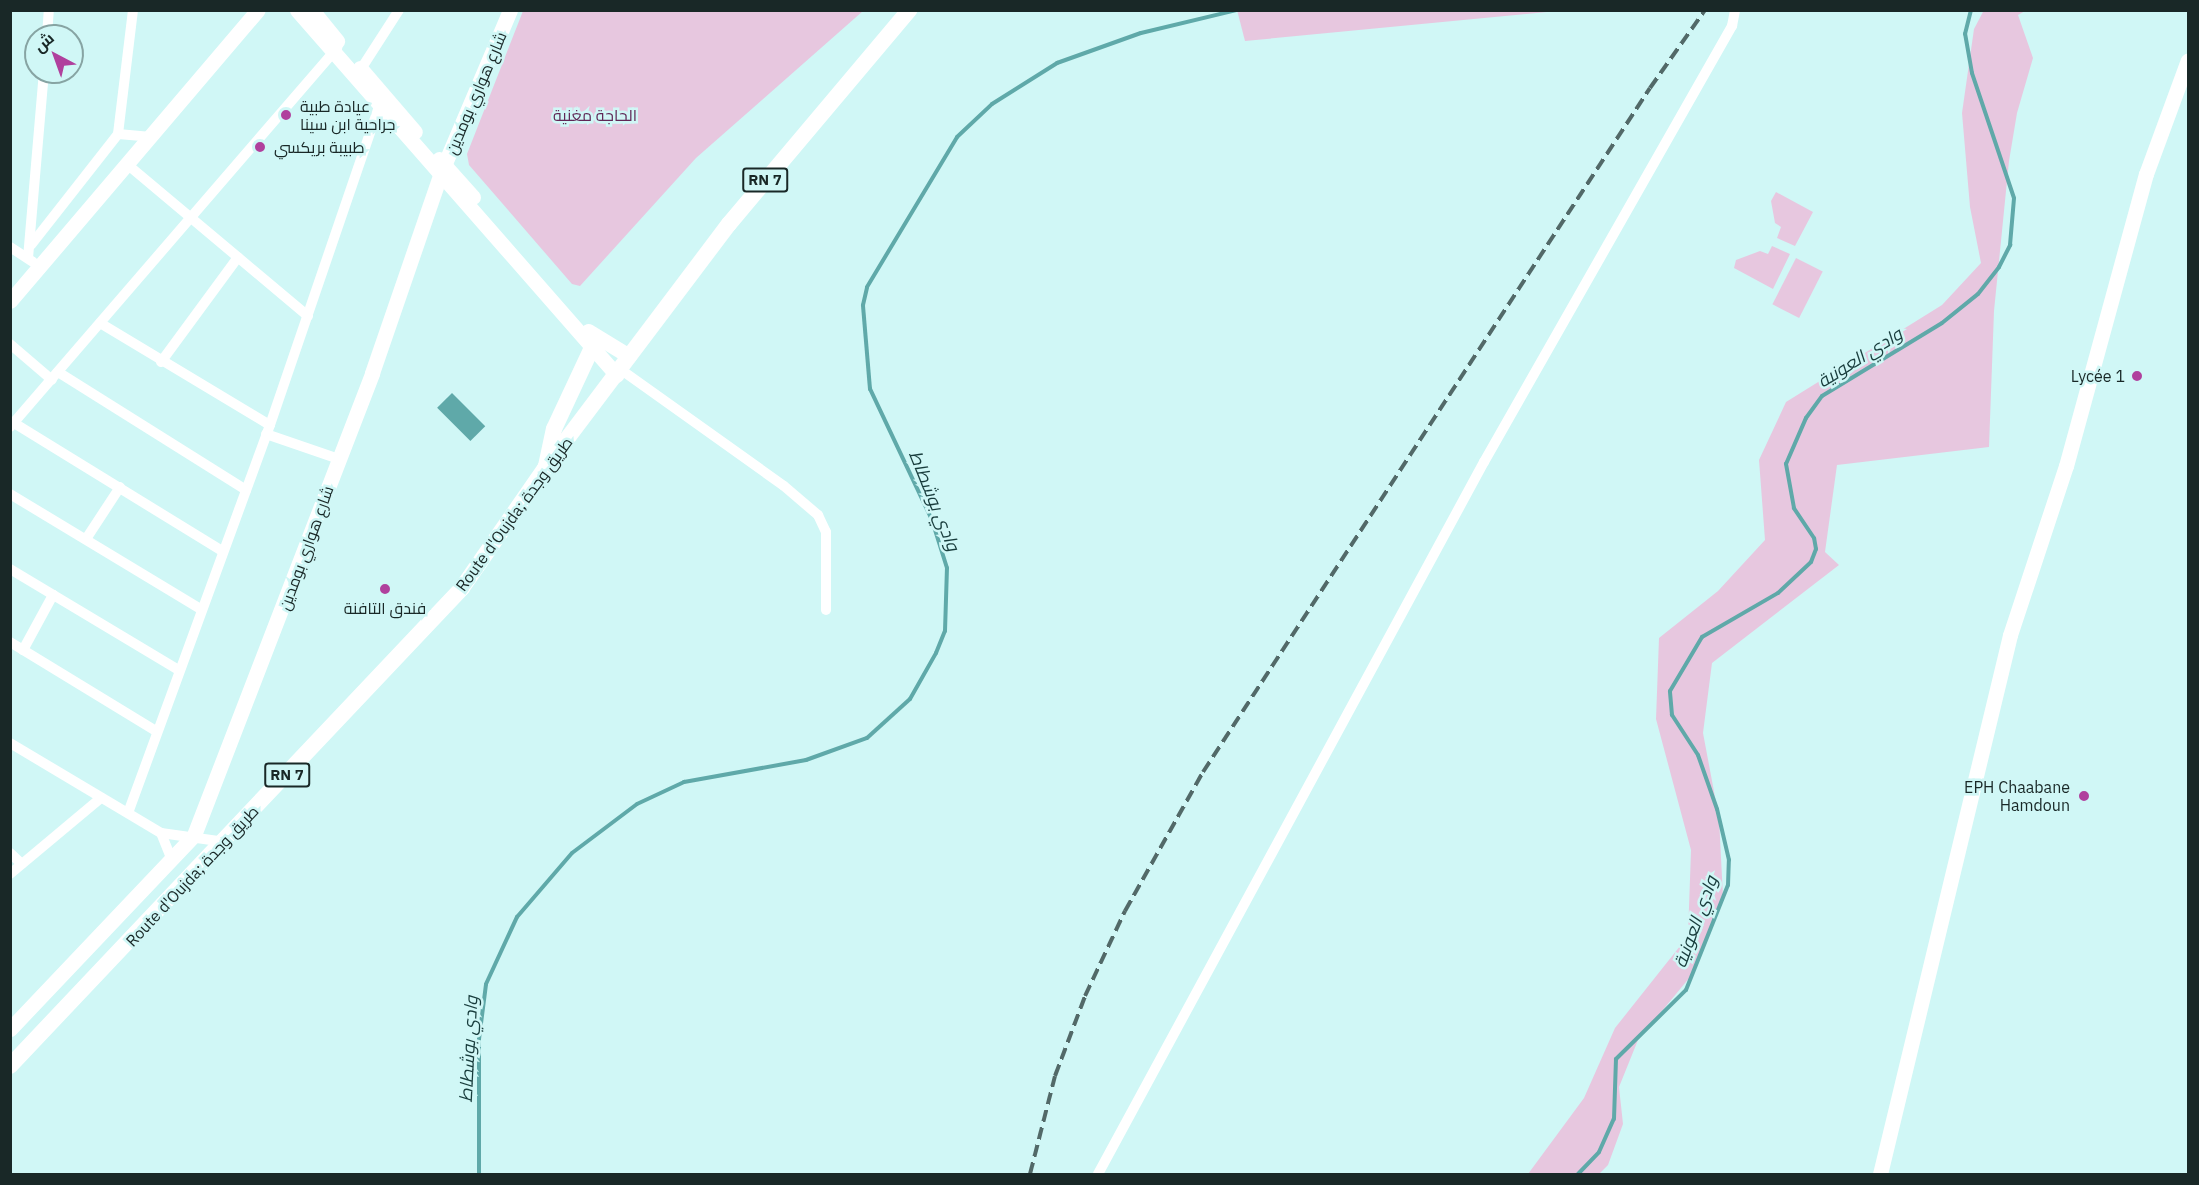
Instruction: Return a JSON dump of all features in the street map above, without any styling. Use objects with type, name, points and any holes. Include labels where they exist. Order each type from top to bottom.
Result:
[{"type":"main road","name":"Route d'Oujda; طريق وجدة","points":[[10,1066],[226,842],[462,588],[545,468],[729,224],[909,10]]},
{"type":"main road","points":[[545,468],[554,429],[594,344]]},
{"type":"street","points":[[31,246],[118,134],[133,10]]},
{"type":"street","points":[[10,301],[34,262],[128,165],[258,10]]},
{"type":"street","points":[[297,10],[336,48],[362,69],[443,170],[594,344],[621,367],[784,486],[818,515],[826,532],[826,609]]},
{"type":"street","points":[[312,10],[336,48],[379,106],[443,170]]},
{"type":"street","points":[[362,69],[399,10]]},
{"type":"street","name":"شارع هواري بومدين","points":[[10,1029],[194,835],[339,459],[443,170],[510,10]]},
{"type":"street","points":[[1098,1174],[1484,462],[1732,26],[1735,10]]},
{"type":"street","points":[[222,551],[120,487],[12,425],[336,48]]},
{"type":"street","points":[[1880,1174],[2010,635],[2067,466],[2146,174],[2188,60]]},
{"type":"street","points":[[34,262],[31,246],[43,84]]},
{"type":"street","points":[[128,813],[268,429],[379,106]]},
{"type":"street","points":[[118,134],[151,137]]},
{"type":"street","points":[[128,165],[308,316]]},
{"type":"street","points":[[10,247],[34,262]]},
{"type":"street","points":[[161,362],[238,257]]},
{"type":"street","points":[[100,323],[268,429],[339,459]]},
{"type":"street","points":[[10,344],[55,376],[246,490]]},
{"type":"street","points":[[594,344],[621,367]]},
{"type":"street","points":[[86,539],[120,487]]},
{"type":"street","points":[[10,494],[202,610]]},
{"type":"street","points":[[10,569],[180,670]]},
{"type":"street","points":[[23,650],[53,595]]},
{"type":"street","points":[[10,642],[156,731]]},
{"type":"street","points":[[10,743],[161,833],[194,835],[226,842]]},
{"type":"street","points":[[10,874],[101,798]]},
{"type":"street","points":[[161,833],[172,860]]},
{"type":"street","points":[[10,853],[22,864]]},
{"type":"green space","name":"الحاجة مغنية","points":[[523,10],[863,11],[696,158],[580,286],[572,284],[469,165],[467,154]]},
{"type":"green space","points":[[1237,10],[1557,10],[1557,11],[1245,41]]},
{"type":"green space","points":[[1984,10],[2025,11],[2018,15],[2033,58],[2017,113],[2009,161],[1994,311],[1989,447],[1837,465],[1825,552],[1839,565],[1712,663],[1703,733],[1719,818],[1723,897],[1695,971],[1638,1040],[1619,1087],[1623,1124],[1608,1165],[1599,1174],[1528,1174],[1584,1098],[1615,1028],[1688,936],[1691,850],[1656,719],[1659,638],[1718,591],[1765,540],[1759,460],[1786,402],[1942,305],[1981,263],[1970,207],[1962,113],[1974,29]]},
{"type":"green space","points":[[1776,192],[1813,212],[1795,246],[1777,238],[1781,227],[1775,223],[1771,201]]},
{"type":"green space","points":[[1772,246],[1790,254],[1773,289],[1734,268],[1736,260],[1760,251],[1768,254]]},
{"type":"green space","points":[[1796,258],[1823,272],[1799,318],[1772,304]]},
{"type":"water","points":[[452,393],[485,426],[470,441],[437,408]]},
{"type":"waterway","name":"وادي بوشطاط","points":[[479,1174],[479,1039],[486,984],[517,917],[572,853],[637,804],[684,782],[806,760],[867,738],[910,699],[936,653],[945,631],[947,568],[932,520],[870,389],[863,305],[867,287],[957,137],[992,104],[1057,63],[1141,33],[1237,10]]},
{"type":"waterway","name":"وادي العونية","points":[[1578,1174],[1599,1152],[1614,1119],[1616,1059],[1686,990],[1728,885],[1729,860],[1717,809],[1698,755],[1672,715],[1670,691],[1702,637],[1778,593],[1811,562],[1816,549],[1814,538],[1794,508],[1786,464],[1806,418],[1822,396],[1942,323],[1978,294],[1999,267],[2010,245],[2014,198],[1972,73],[1965,34],[1971,10]]},
{"type":"railway","points":[[1030,1174],[1055,1076],[1085,996],[1125,911],[1203,772],[1650,88],[1705,10]]},
{"type":"place","name":"عيادة طبية جراحية ابن سينا","points":[[286,115]]},
{"type":"place","name":"طبيبة بريكسي","points":[[260,147]]},
{"type":"place","name":"Lycée 1","points":[[2137,376]]},
{"type":"place","name":"فندق التافنة","points":[[385,589]]},
{"type":"place","name":"EPH Chaabane Hamdoun","points":[[2084,796]]}]
